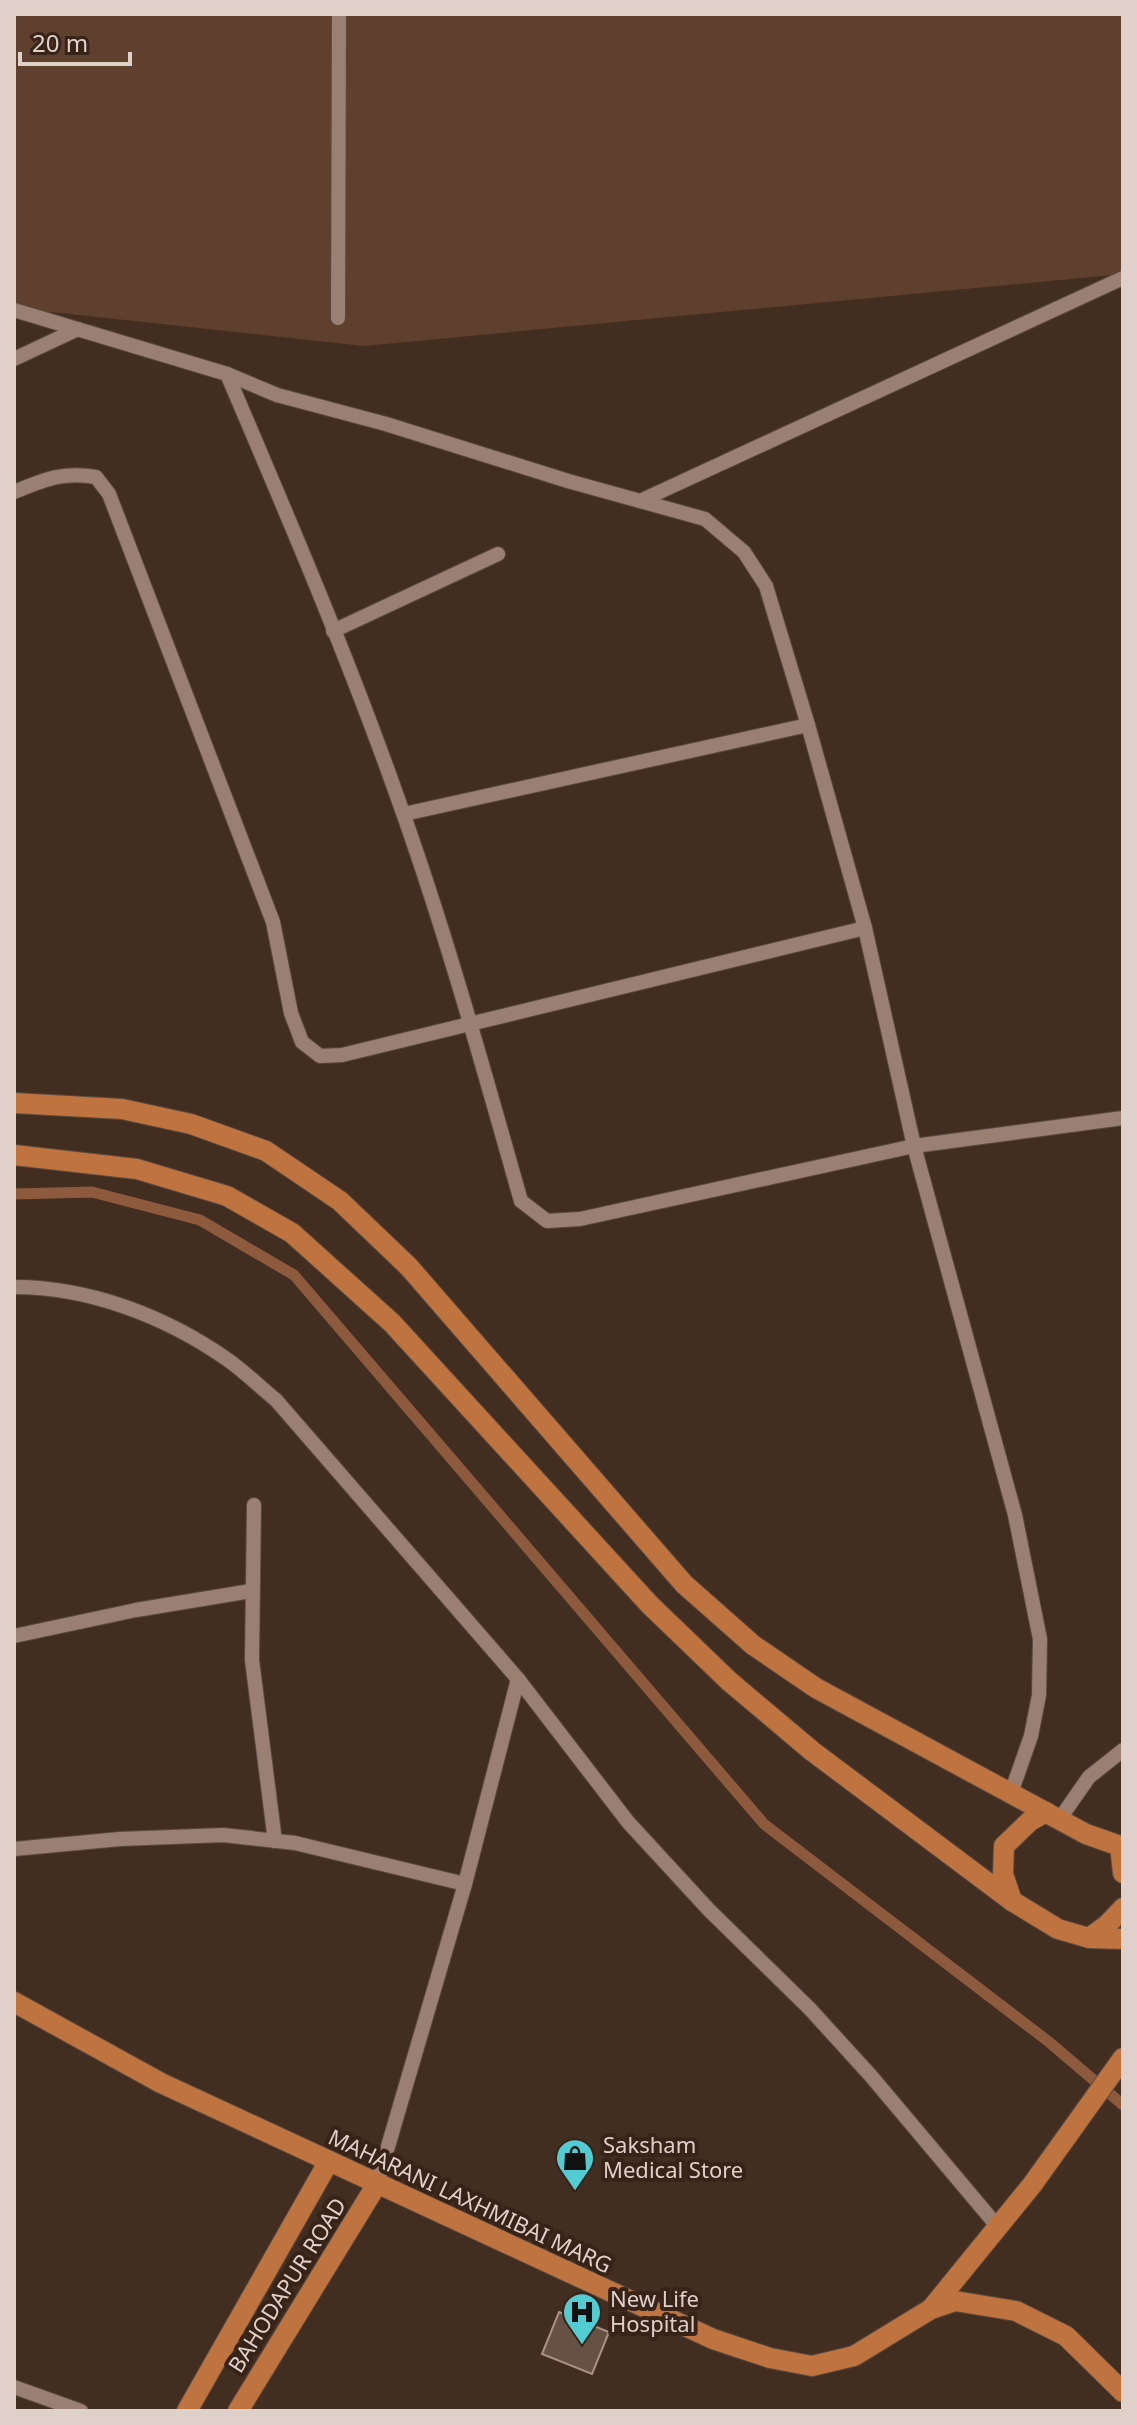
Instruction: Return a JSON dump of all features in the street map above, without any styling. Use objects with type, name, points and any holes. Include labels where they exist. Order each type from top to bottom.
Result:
[{"type":"main road","points":[[14,1103],[122,1109],[191,1124],[266,1151],[340,1201],[409,1267],[684,1584],[753,1645],[816,1688],[1086,1834],[1121,1846],[1123,1873]]},
{"type":"main road","points":[[14,1155],[137,1169],[227,1196],[292,1233],[392,1323],[650,1605],[729,1681],[812,1751],[1012,1901],[1058,1929],[1089,1938],[1123,1939]]},
{"type":"main road","points":[[1012,1901],[1003,1874],[1004,1846],[1030,1821],[1052,1816]]},
{"type":"main road","points":[[1089,1938],[1123,1908]]},
{"type":"main road","name":"MAHARANI LAXHMIBAI MARG","points":[[14,2002],[161,2083],[713,2339],[770,2358],[812,2366],[854,2356],[931,2309],[955,2301],[1016,2311],[1066,2336],[1123,2392]]},
{"type":"main road","points":[[931,2309],[1032,2185],[1118,2065]]},
{"type":"main road","points":[[187,2411],[329,2161]]},
{"type":"main road","name":"BAHODAPUR ROAD","points":[[238,2411],[377,2184]]},
{"type":"street","points":[[338,318],[339,14]]},
{"type":"street","points":[[640,501],[1123,278]]},
{"type":"street","points":[[14,310],[227,374],[277,395],[386,424],[705,519],[744,552],[766,586],[808,725],[865,928],[914,1146],[1015,1515],[1040,1639],[1039,1695],[1031,1736],[1011,1793]]},
{"type":"street","points":[[14,359],[78,329]]},
{"type":"street","points":[[227,374],[333,631],[404,814],[521,1201],[547,1221],[580,1219],[914,1146],[1123,1118]]},
{"type":"street","points":[[14,492],[46,479],[74,473],[96,477],[109,494],[273,922],[291,1013],[302,1042],[320,1056],[342,1055],[865,928]]},
{"type":"street","points":[[333,631],[498,554]]},
{"type":"street","points":[[404,814],[808,725]]},
{"type":"street","points":[[14,1287],[108,1300],[178,1329],[229,1360],[276,1400],[518,1679],[628,1822],[709,1910],[810,2009],[871,2076],[998,2227]]},
{"type":"street","points":[[254,1505],[252,1660],[275,1841]]},
{"type":"street","points":[[14,1636],[136,1610],[251,1591]]},
{"type":"street","points":[[377,2184],[465,1884],[518,1679]]},
{"type":"street","points":[[1052,1816],[1089,1777],[1123,1750]]},
{"type":"street","points":[[14,1849],[120,1839],[223,1835],[295,1843],[465,1884]]},
{"type":"street","points":[[14,2387],[81,2411]]},
{"type":"shaded area","points":[[14,14],[1123,14],[1123,274],[364,346],[14,308]]},
{"type":"building","points":[[559,2312],[609,2332],[592,2374],[542,2354]]},
{"type":"waterway","points":[[14,1194],[92,1192],[200,1220],[294,1275],[764,1824],[1049,2042],[1123,2105]]},
{"type":"place","name":"Saksham Medical Store","points":[[575,2192]]},
{"type":"place","name":"New Life Hospital","points":[[582,2346]]}]
